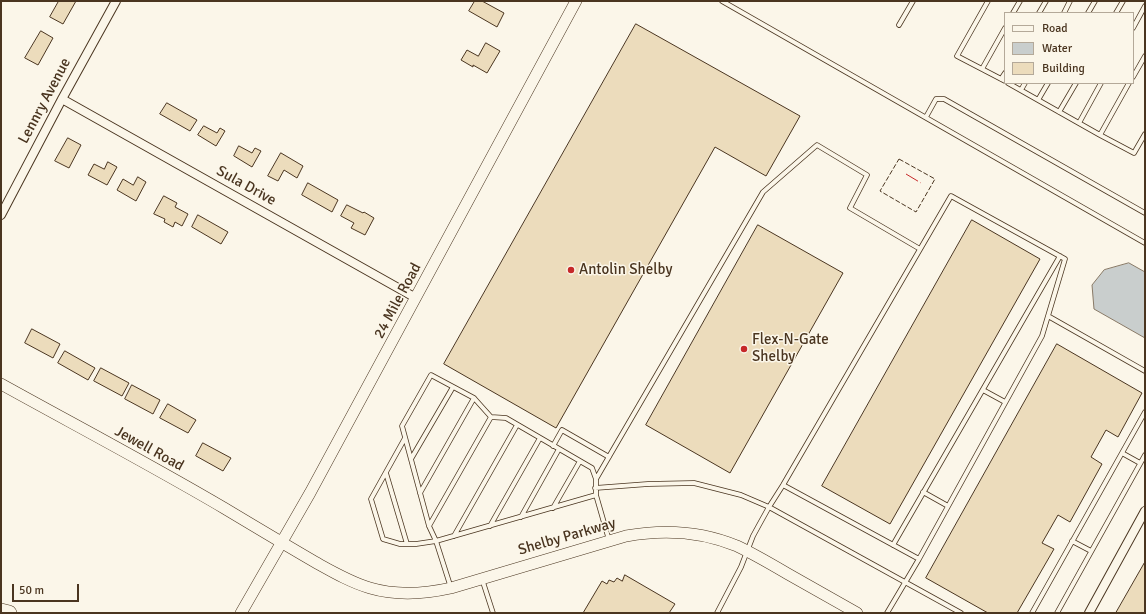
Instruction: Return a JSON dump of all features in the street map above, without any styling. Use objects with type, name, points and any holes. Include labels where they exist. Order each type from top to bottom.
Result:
[{"type":"highway","points":[[1,611],[9,613]]},
{"type":"street","name":"Lennry Avenue","points":[[1,215],[116,1]]},
{"type":"street","name":"24 Mile Road","points":[[241,613],[314,487],[576,1]]},
{"type":"street","name":"Sula Drive","points":[[62,99],[416,298]]},
{"type":"street","name":"Jewell Road","points":[[1,384],[224,508],[282,543]]},
{"type":"street","points":[[1089,613],[1145,511]]},
{"type":"street","name":"Shelby Parkway","points":[[282,543],[337,574],[370,588],[412,594],[451,588],[626,536],[662,531],[686,533],[712,538],[737,546],[856,613]]},
{"type":"lane","points":[[722,1],[1145,243]]},
{"type":"lane","points":[[899,25],[913,1]]},
{"type":"lane","points":[[988,1],[957,56],[1003,80]]},
{"type":"lane","points":[[1014,12],[1020,1]]},
{"type":"lane","points":[[1040,12],[1046,1]]},
{"type":"lane","points":[[1064,12],[1070,1]]},
{"type":"lane","points":[[1089,12],[1095,1]]},
{"type":"lane","points":[[1117,12],[1123,1]]},
{"type":"lane","points":[[1134,26],[1145,6]]},
{"type":"lane","points":[[982,69],[1004,30]]},
{"type":"lane","points":[[1134,75],[1145,56]]},
{"type":"lane","points":[[1010,84],[1134,154],[1145,134]]},
{"type":"lane","points":[[1021,90],[1024,84]]},
{"type":"lane","points":[[1038,100],[1047,84]]},
{"type":"lane","points":[[1059,112],[1075,84]]},
{"type":"lane","points":[[1079,123],[1101,84]]},
{"type":"lane","points":[[1100,135],[1128,84]]},
{"type":"lane","points":[[926,117],[936,99],[944,99],[1145,214]]},
{"type":"lane","points":[[596,479],[763,192],[818,145],[867,175],[850,208],[920,249]]},
{"type":"lane","points":[[717,613],[739,572],[753,536],[769,507],[951,196],[1065,259],[1042,336],[919,559],[886,613]]},
{"type":"lane","points":[[893,545],[1060,256]]},
{"type":"lane","points":[[1048,316],[1145,371]]},
{"type":"lane","points":[[451,588],[436,541],[429,526],[402,426],[431,375],[474,398],[491,417],[506,418],[592,468],[596,479],[596,496],[610,540]]},
{"type":"lane","points":[[411,459],[453,387]]},
{"type":"lane","points":[[982,390],[1005,402]]},
{"type":"lane","points":[[420,493],[474,398]]},
{"type":"lane","points":[[1032,613],[1145,412]]},
{"type":"lane","points":[[429,526],[491,417]]},
{"type":"lane","points":[[454,536],[517,425]]},
{"type":"lane","points":[[553,446],[562,430],[609,457]]},
{"type":"lane","points":[[405,438],[371,499],[383,539],[400,544],[436,541],[596,496]]},
{"type":"lane","points":[[490,526],[540,438]]},
{"type":"lane","points":[[521,517],[559,449]]},
{"type":"lane","points":[[1122,453],[1140,463]]},
{"type":"lane","points":[[1057,613],[1145,455]]},
{"type":"lane","points":[[553,508],[580,461]]},
{"type":"lane","points":[[386,473],[408,544]]},
{"type":"lane","points":[[596,488],[648,484],[694,483],[741,495],[769,507],[961,613]]},
{"type":"lane","points":[[783,485],[919,559]]},
{"type":"lane","points":[[924,492],[948,506]]},
{"type":"lane","points":[[1072,541],[1091,551]]},
{"type":"lane","points":[[482,578],[493,613]]},
{"type":"water","points":[[1129,263],[1145,272],[1145,338],[1094,309],[1092,285],[1104,270]]},
{"type":"building","points":[[59,1],[76,1],[63,24],[50,17]]},
{"type":"building","points":[[475,1],[482,1],[504,13],[497,27],[469,11]]},
{"type":"building","name":"Antolin Shelby","points":[[636,24],[800,116],[766,176],[715,147],[556,428],[444,364]]},
{"type":"building","points":[[41,31],[53,38],[38,65],[25,58]]},
{"type":"building","points":[[486,43],[500,51],[487,73],[461,60],[467,50],[478,56]]},
{"type":"building","points":[[167,103],[197,120],[190,131],[160,114]]},
{"type":"building","points":[[204,126],[217,133],[220,128],[225,131],[216,146],[198,135]]},
{"type":"building","points":[[68,138],[81,145],[69,168],[55,161]]},
{"type":"building","points":[[239,146],[252,153],[255,148],[261,151],[252,167],[234,156]]},
{"type":"building","points":[[281,153],[303,166],[297,178],[284,170],[278,181],[268,176]]},
{"type":"building","points":[[108,162],[117,167],[107,185],[88,175],[94,164],[104,169]]},
{"type":"building","points":[[138,177],[146,182],[136,201],[117,190],[123,179],[133,185]]},
{"type":"building","points":[[308,183],[338,200],[332,212],[302,195]]},
{"type":"building","points":[[164,196],[177,203],[175,207],[188,214],[182,226],[175,222],[173,227],[164,222],[165,219],[154,214]]},
{"type":"building","points":[[347,205],[374,218],[365,235],[351,228],[354,223],[341,216]]},
{"type":"building","points":[[198,215],[228,232],[221,244],[192,227]]},
{"type":"building","points":[[972,220],[1040,259],[890,524],[822,486]]},
{"type":"building","name":"Flex-N-Gate Shelby","points":[[758,225],[843,273],[730,473],[646,425]]},
{"type":"building","points":[[32,329],[60,344],[53,358],[25,343]]},
{"type":"building","points":[[1057,344],[1142,393],[1118,437],[1106,430],[1091,457],[1102,464],[1070,522],[1058,515],[1042,543],[1054,549],[1017,613],[988,613],[926,578]]},
{"type":"building","points":[[65,351],[95,368],[88,380],[58,363]]},
{"type":"building","points":[[101,368],[129,383],[122,396],[94,381]]},
{"type":"building","points":[[132,385],[160,400],[153,414],[125,399]]},
{"type":"building","points":[[168,404],[196,420],[188,433],[160,418]]},
{"type":"building","points":[[203,443],[231,458],[223,471],[196,456]]},
{"type":"building","points":[[1145,562],[1145,613],[1116,613]]},
{"type":"building","points":[[625,575],[675,604],[669,613],[583,613],[602,581],[607,584],[609,580],[614,582],[617,578],[622,581]]},
{"type":"fence","points":[[899,159],[935,179],[916,212],[880,191],[899,159]]},
{"type":"power","points":[[906,174],[921,183]]},
{"type":"place","name":"Antolin Shelby","points":[[571,270]]},
{"type":"place","name":"Flex-N-Gate Shelby","points":[[744,349]]}]
